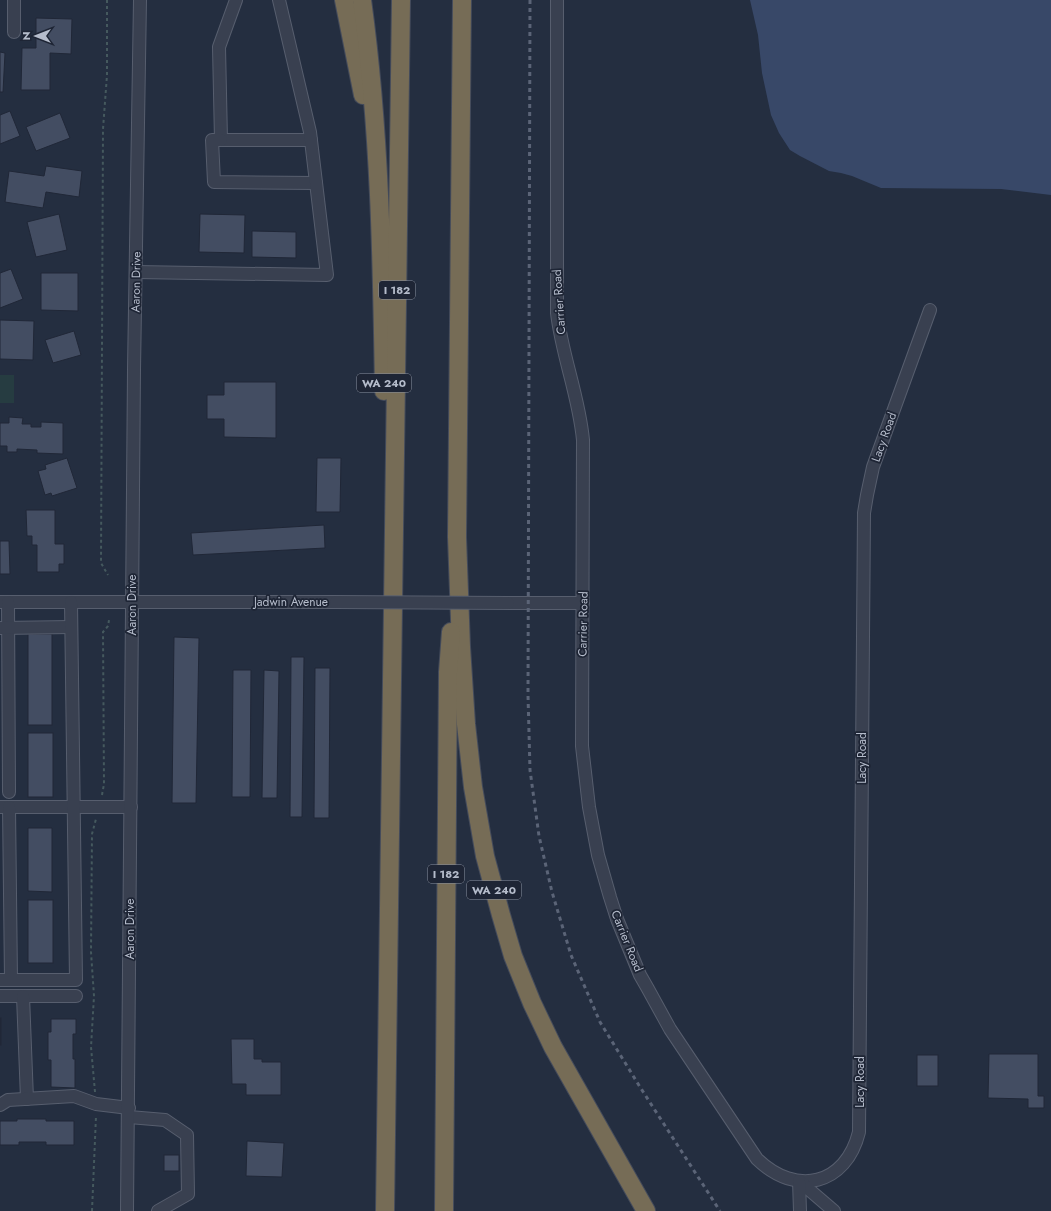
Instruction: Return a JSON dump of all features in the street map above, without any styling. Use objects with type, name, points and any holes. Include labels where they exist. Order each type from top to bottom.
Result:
[{"type":"highway","points":[[344,0],[379,186]]},
{"type":"highway","name":"WA 240","points":[[362,0],[373,88],[379,186],[386,502],[394,579]]},
{"type":"highway","name":"I 182","points":[[385,1211],[400,0]]},
{"type":"highway","name":"I 182","points":[[444,1211],[448,672],[457,537],[462,0]]},
{"type":"highway","name":"WA 240","points":[[457,537],[461,647],[472,787],[485,856],[500,915],[513,956],[541,1022],[646,1211]]},
{"type":"street","points":[[14,0],[14,32]]},
{"type":"street","name":"Aaron Drive","points":[[128,1211],[132,602],[140,0]]},
{"type":"street","points":[[221,140],[219,47],[236,0]]},
{"type":"street","points":[[136,272],[327,275],[311,140],[279,0]]},
{"type":"street","name":"Carrier Road","points":[[557,0],[556,299],[559,330],[579,407],[583,440],[582,723],[586,787],[597,849],[617,919],[640,975],[670,1029],[757,1159],[768,1169],[783,1177],[799,1181]]},
{"type":"street","points":[[311,140],[212,140],[214,182],[316,183]]},
{"type":"street","name":"Lacy Road","points":[[799,1181],[823,1178],[840,1168],[853,1151],[859,1132],[864,513],[866,495],[873,467],[930,310]]},
{"type":"street","points":[[4,602],[9,792]]},
{"type":"street","name":"Jadwin Avenue","points":[[4,602],[583,603]]},
{"type":"street","points":[[71,602],[71,628],[74,807],[76,980],[6,980],[5,807],[74,807],[131,807]]},
{"type":"street","points":[[4,628],[71,628]]},
{"type":"street","points":[[0,996],[76,996]]},
{"type":"street","points":[[23,996],[27,1099]]},
{"type":"street","points":[[0,1105],[8,1100],[74,1096],[129,1113],[166,1120],[187,1135],[188,1194],[158,1211]]},
{"type":"street","points":[[799,1181],[800,1211]]},
{"type":"street","points":[[799,1181],[834,1211]]},
{"type":"path","points":[[108,0],[107,75],[103,136],[102,563],[108,575]]},
{"type":"path","points":[[92,1211],[96,1104],[91,1047],[94,996],[91,952],[92,834],[104,784],[103,632],[108,626],[108,620]]},
{"type":"green space","points":[[0,375],[14,375],[14,403],[0,403]]},
{"type":"water","points":[[750,0],[1051,0],[1051,195],[1001,189],[881,188],[852,176],[829,171],[790,150],[779,133],[771,115],[762,73],[758,35]]},
{"type":"building","points":[[36,18],[72,19],[71,54],[50,53],[50,90],[21,90],[22,48],[36,48]]},
{"type":"building","points":[[0,52],[5,53],[3,92],[0,92]]},
{"type":"building","points":[[10,111],[20,136],[0,144],[0,115]]},
{"type":"building","points":[[60,113],[70,138],[36,151],[26,127]]},
{"type":"building","points":[[46,166],[82,171],[79,197],[46,192],[43,208],[5,202],[9,171],[44,176]]},
{"type":"building","points":[[59,214],[67,250],[36,257],[27,222]]},
{"type":"building","points":[[200,214],[245,215],[244,253],[199,252]]},
{"type":"building","points":[[252,231],[296,232],[296,258],[252,257]]},
{"type":"building","points":[[11,269],[23,299],[0,308],[0,273]]},
{"type":"building","points":[[41,273],[78,273],[78,311],[41,310]]},
{"type":"building","points":[[0,320],[34,321],[33,360],[0,359]]},
{"type":"building","points":[[74,331],[81,355],[53,363],[45,340]]},
{"type":"building","points":[[224,382],[276,382],[276,438],[224,437],[224,419],[207,419],[207,395],[224,395]]},
{"type":"building","points":[[9,417],[23,418],[22,424],[31,424],[31,427],[41,427],[41,422],[63,423],[63,454],[37,453],[37,450],[17,449],[17,452],[7,452],[7,446],[0,446],[0,423],[9,423]]},
{"type":"building","points":[[67,458],[77,488],[52,496],[51,493],[45,495],[38,471],[46,469],[45,465]]},
{"type":"building","points":[[317,458],[341,458],[340,512],[316,512]]},
{"type":"building","points":[[26,510],[55,510],[55,544],[64,544],[64,564],[59,564],[59,572],[37,572],[37,545],[32,545],[32,536],[27,536]]},
{"type":"building","points":[[324,525],[325,548],[193,555],[191,533]]},
{"type":"building","points":[[0,541],[9,541],[10,574],[0,574]]},
{"type":"building","points":[[28,634],[52,634],[52,725],[28,725]]},
{"type":"building","points":[[174,637],[199,638],[196,803],[172,803]]},
{"type":"building","points":[[291,657],[304,657],[302,817],[290,817]]},
{"type":"building","points":[[315,668],[330,668],[329,818],[314,818]]},
{"type":"building","points":[[233,670],[251,670],[250,797],[232,797]]},
{"type":"building","points":[[264,670],[279,671],[277,798],[262,798]]},
{"type":"building","points":[[28,733],[53,733],[53,797],[28,797]]},
{"type":"building","points":[[28,828],[52,828],[52,892],[28,891]]},
{"type":"building","points":[[28,900],[53,900],[53,963],[28,963]]},
{"type":"building","points":[[1,1018],[1,1045],[0,1045]]},
{"type":"building","points":[[51,1019],[76,1019],[76,1034],[73,1034],[75,1088],[51,1087],[51,1060],[48,1060],[48,1032],[51,1032]]},
{"type":"building","points":[[231,1039],[254,1039],[254,1059],[262,1059],[262,1062],[281,1062],[281,1095],[246,1095],[246,1084],[232,1084]]},
{"type":"building","points":[[989,1054],[1038,1054],[1038,1096],[1044,1096],[1044,1108],[1028,1108],[1028,1099],[988,1098]]},
{"type":"building","points":[[917,1055],[938,1055],[938,1086],[917,1086]]},
{"type":"building","points":[[17,1119],[74,1121],[74,1145],[46,1145],[46,1142],[19,1142],[19,1145],[0,1145],[0,1121],[17,1121]]},
{"type":"building","points":[[247,1141],[284,1143],[282,1177],[246,1176]]},
{"type":"building","points":[[164,1155],[179,1155],[179,1171],[164,1171]]},
{"type":"railway","points":[[530,0],[528,695],[530,770],[539,836],[552,892],[571,955],[600,1022],[720,1211]]}]
